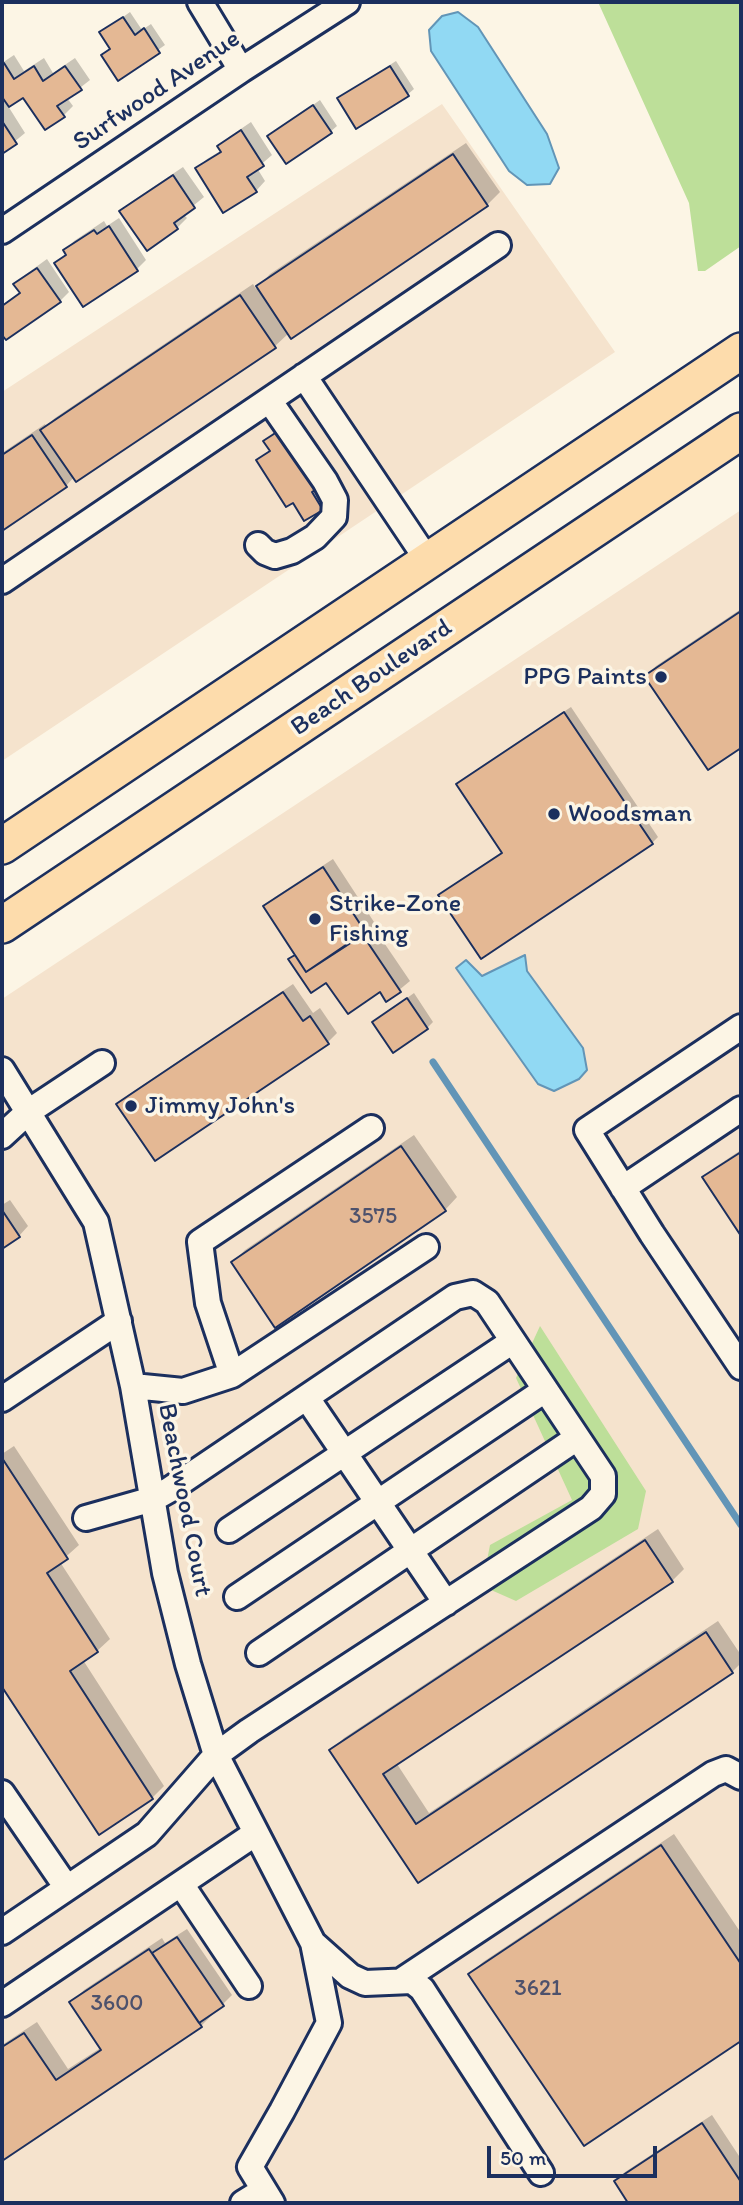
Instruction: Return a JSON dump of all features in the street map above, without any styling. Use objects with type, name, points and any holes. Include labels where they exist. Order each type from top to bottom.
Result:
[{"type":"highway","points":[[2,846],[741,351]]},
{"type":"highway","name":"Beach Boulevard","points":[[2,925],[741,431]]},
{"type":"street","points":[[200,2],[241,70]]},
{"type":"street","name":"Surfwood Avenue","points":[[2,231],[347,2]]},
{"type":"street","points":[[2,580],[498,245]]},
{"type":"street","points":[[304,376],[428,561]]},
{"type":"street","points":[[258,545],[275,556],[292,551],[315,537],[334,517],[335,500],[325,481],[269,400]]},
{"type":"street","points":[[741,1027],[587,1130],[741,1367]]},
{"type":"street","points":[[2,1136],[28,1112],[102,1063]]},
{"type":"street","name":"Beachwood Court","points":[[2,1070],[96,1222],[133,1386],[165,1573],[184,1651],[216,1755],[313,1942]]},
{"type":"street","points":[[623,1188],[741,1109]]},
{"type":"street","points":[[232,1375],[208,1303],[200,1242],[371,1128]]},
{"type":"street","points":[[133,1386],[183,1391],[232,1375],[426,1247]]},
{"type":"street","points":[[2,1932],[148,1834],[216,1755],[249,1731],[591,1508],[603,1494],[603,1476],[487,1302],[473,1293],[455,1297],[153,1499],[86,1518]]},
{"type":"street","points":[[2,1399],[119,1321]]},
{"type":"street","points":[[229,1530],[513,1341]]},
{"type":"street","points":[[237,1597],[545,1390]]},
{"type":"street","points":[[307,1398],[446,1603]]},
{"type":"street","points":[[258,1653],[577,1438]]},
{"type":"street","points":[[401,1981],[713,1774],[726,1769],[741,1777]]},
{"type":"street","points":[[2,1793],[67,1888]]},
{"type":"street","points":[[2,2004],[256,1833]]},
{"type":"street","points":[[181,1884],[249,1986]]},
{"type":"street","points":[[313,1942],[350,1976],[365,1983],[412,1981],[422,1989],[541,2173]]},
{"type":"street","points":[[243,2203],[268,2197],[250,2167],[329,2023],[313,1942]]},
{"type":"shaded area","points":[[442,104],[615,352],[2,761],[2,392]]},
{"type":"shaded area","points":[[741,510],[741,2203],[2,2203],[2,999]]},
{"type":"green space","points":[[598,2],[741,2],[741,246],[705,271],[698,271],[689,203]]},
{"type":"green space","points":[[540,1326],[646,1491],[638,1529],[516,1601],[482,1586],[490,1545],[572,1500],[516,1378]]},
{"type":"water","points":[[458,12],[478,27],[547,134],[559,168],[550,184],[527,185],[509,171],[431,51],[429,30],[442,16]]},
{"type":"water","points":[[525,955],[527,971],[583,1048],[587,1070],[579,1079],[554,1091],[538,1084],[456,968],[466,960],[482,976]]},
{"type":"building","points":[[123,17],[135,35],[144,28],[160,53],[118,81],[101,55],[110,49],[99,32]]},
{"type":"building","points":[[4,63],[14,79],[34,66],[43,81],[65,66],[82,90],[57,106],[65,117],[45,130],[23,98],[9,107],[2,97]]},
{"type":"building","points":[[390,66],[409,96],[356,129],[337,98]]},
{"type":"building","points":[[313,105],[332,133],[286,164],[267,136]]},
{"type":"building","points":[[2,121],[17,144],[2,154]]},
{"type":"building","points":[[241,130],[264,166],[247,177],[257,192],[223,213],[195,168],[221,152],[217,146]]},
{"type":"building","points":[[453,154],[488,206],[291,339],[256,286]]},
{"type":"building","points":[[173,175],[195,208],[174,223],[178,229],[147,251],[119,211]]},
{"type":"building","points":[[109,226],[138,271],[83,307],[54,263],[66,255],[63,250],[94,230],[97,234]]},
{"type":"building","points":[[37,268],[61,302],[6,340],[2,335],[2,306],[20,293],[13,284]]},
{"type":"building","points":[[240,295],[276,348],[76,482],[40,430]]},
{"type":"building","points":[[280,430],[318,488],[312,492],[323,510],[304,521],[293,503],[286,507],[256,460],[270,451],[263,441]]},
{"type":"building","points":[[32,435],[67,487],[2,531],[2,455]]},
{"type":"building","points":[[741,611],[741,748],[708,770],[644,676]]},
{"type":"building","name":"Woodsman","points":[[564,712],[653,844],[481,959],[438,895],[502,853],[456,784]]},
{"type":"building","name":"Strike-Zone Fishing","points":[[323,867],[366,933],[306,972],[263,906]]},
{"type":"building","points":[[362,934],[401,992],[386,1002],[380,992],[348,1014],[326,983],[311,993],[288,959],[295,955],[306,972]]},
{"type":"building","points":[[283,992],[303,1021],[310,1016],[329,1044],[155,1161],[116,1104]]},
{"type":"building","points":[[407,998],[428,1029],[393,1053],[372,1022]]},
{"type":"building","points":[[401,1146],[446,1211],[275,1328],[231,1262]]},
{"type":"building","points":[[741,1152],[741,1236],[702,1177]]},
{"type":"building","points":[[2,1210],[20,1237],[2,1249]]},
{"type":"building","points":[[2,1458],[68,1559],[47,1573],[98,1652],[70,1671],[153,1799],[99,1835],[2,1687]]},
{"type":"building","points":[[645,1540],[673,1582],[383,1774],[416,1824],[706,1632],[733,1673],[418,1883],[329,1750]]},
{"type":"building","points":[[661,1845],[741,1964],[741,2041],[584,2146],[468,1974]]},
{"type":"building","points":[[177,1937],[224,2006],[199,2023],[152,1953]]},
{"type":"building","points":[[149,1949],[202,2027],[2,2161],[2,2047],[24,2033],[56,2080],[101,2050],[69,2002]]},
{"type":"building","points":[[702,2123],[741,2182],[741,2203],[628,2203],[614,2181]]},
{"type":"waterway","points":[[433,1062],[741,1525]]},
{"type":"place","name":"PPG Paints","points":[[661,677]]},
{"type":"place","name":"Woodsman","points":[[554,814]]},
{"type":"place","name":"Strike-Zone Fishing","points":[[315,919]]},
{"type":"place","name":"Jimmy John's","points":[[131,1106]]}]
